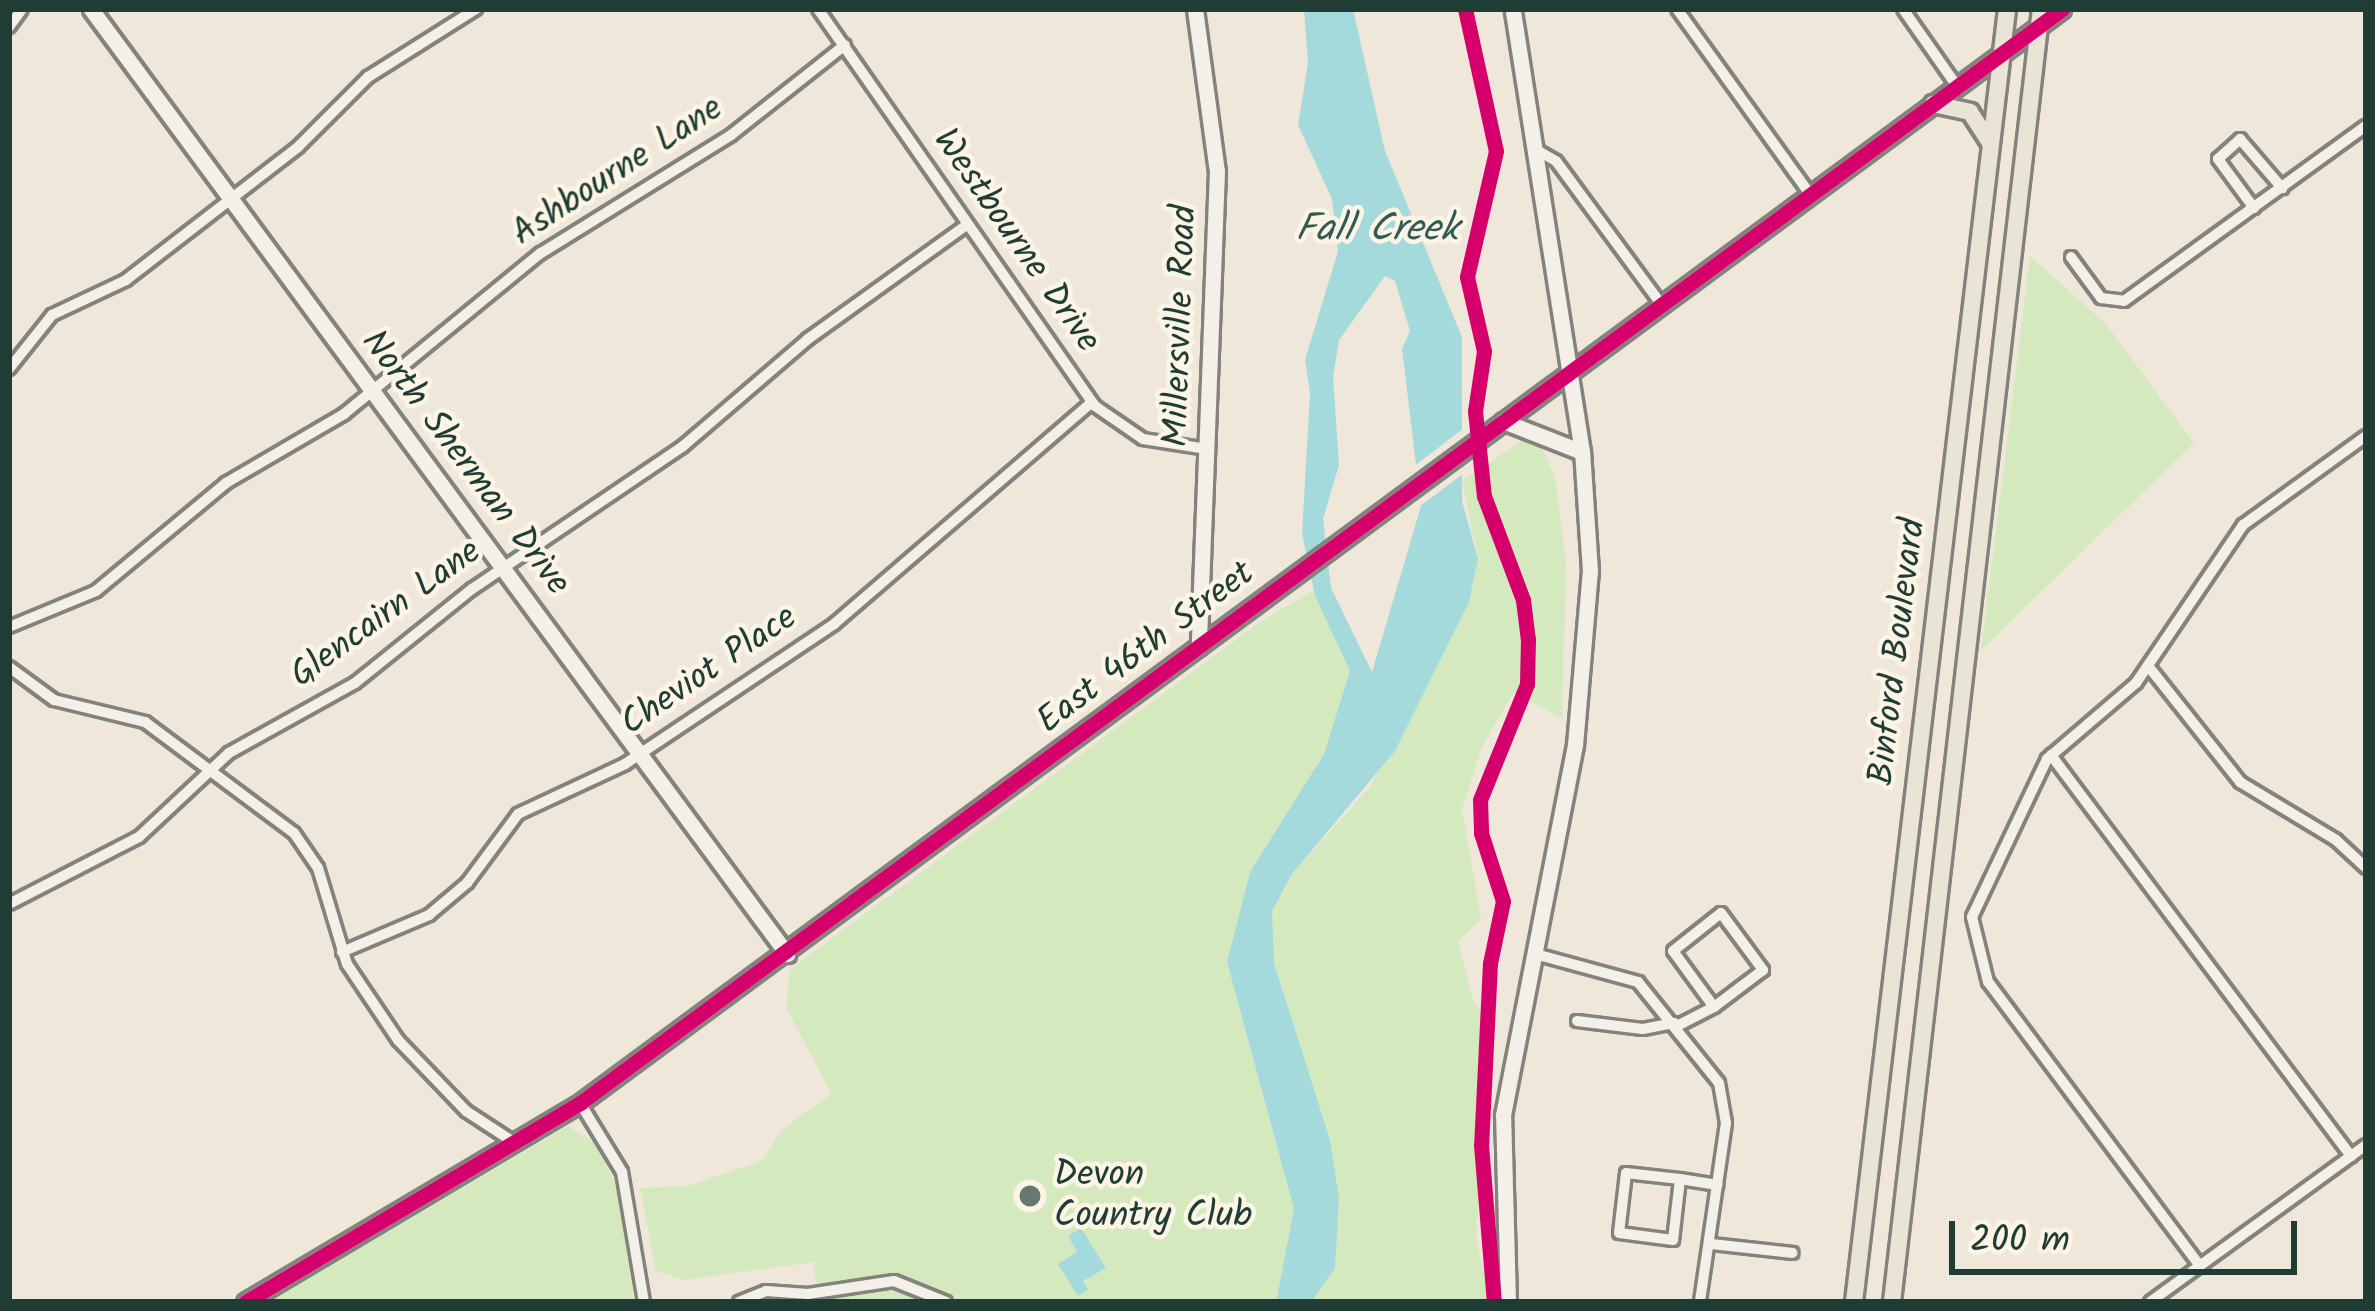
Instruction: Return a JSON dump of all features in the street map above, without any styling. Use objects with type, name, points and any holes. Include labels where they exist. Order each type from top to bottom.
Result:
[{"type":"main road","name":"North Sherman Drive","points":[[91,9],[787,954]]},
{"type":"main road","name":"Millersville Road","points":[[1195,9],[1217,171],[1199,647]]},
{"type":"main road","points":[[1508,1302],[1503,1115],[1587,652],[1582,452],[1513,9]]},
{"type":"main road","name":"Binford Boulevard","points":[[1854,1302],[2007,9]]},
{"type":"main road","name":"East 46th Street","points":[[245,1302],[580,1102],[787,954],[1958,86],[2040,18],[2062,9]]},
{"type":"main road","name":"Binford Boulevard","points":[[1892,1302],[2040,18]]},
{"type":"main road","points":[[1933,104],[1970,112],[1992,144]]},
{"type":"main road","points":[[1503,421],[1582,452]]},
{"type":"street","points":[[9,27],[22,9]]},
{"type":"street","points":[[9,369],[52,315],[117,286],[298,146],[368,76],[476,9]]},
{"type":"street","name":"Westbourne Drive","points":[[818,9],[964,227],[1092,402],[1143,440],[1207,449]]},
{"type":"street","points":[[1677,9],[1810,194]]},
{"type":"street","points":[[1903,9],[1958,86]]},
{"type":"street","name":"Ashbourne Lane","points":[[9,627],[96,591],[203,500],[326,427],[541,253],[730,135],[845,45]]},
{"type":"street","points":[[2072,257],[2098,295],[2116,303],[2366,127]]},
{"type":"street","points":[[2254,208],[2218,159],[2240,139],[2282,188]]},
{"type":"street","points":[[1532,147],[1556,161],[1661,304]]},
{"type":"street","name":"Glencairn Lane","points":[[9,904],[140,837],[238,747],[344,691],[504,566],[682,447],[808,339],[964,227]]},
{"type":"street","name":"Cheviot Place","points":[[341,952],[429,915],[466,883],[518,814],[642,752],[834,624],[1092,402]]},
{"type":"street","points":[[2200,1266],[1988,982],[1972,940],[1979,892],[2051,754],[2149,667],[2243,525],[2366,436]]},
{"type":"street","points":[[9,667],[54,700],[145,722],[205,775],[307,848],[341,952],[410,1056],[470,1114],[515,1143]]},
{"type":"street","points":[[2149,667],[2240,782],[2336,840],[2366,868]]},
{"type":"street","points":[[2051,754],[2351,1156]]},
{"type":"street","points":[[1577,1021],[1643,1029],[1675,1025],[1714,1007],[1763,970],[1721,914],[1673,950],[1714,1007]]},
{"type":"street","points":[[1535,954],[1633,979],[1675,1025],[1724,1098],[1712,1244],[1700,1302]]},
{"type":"street","points":[[580,1102],[622,1172],[645,1302]]},
{"type":"street","points":[[2150,1302],[2366,1145]]},
{"type":"street","points":[[1680,1179],[1673,1240],[1619,1233],[1626,1173],[1680,1179],[1718,1185]]},
{"type":"street","points":[[1712,1244],[1793,1253]]},
{"type":"street","points":[[740,1302],[754,1294],[894,1281],[946,1302]]},
{"type":"green space","points":[[2030,256],[2105,323],[2194,443],[1981,650]]},
{"type":"green space","points":[[1526,438],[1543,450],[1555,478],[1566,562],[1562,718],[1513,693],[1481,749],[1462,809],[1481,918],[1458,942],[1473,1001],[1490,1024],[1476,1240],[1491,1302],[1311,1302],[1335,1268],[1339,1199],[1329,1140],[1274,963],[1272,911],[1292,874],[1370,787],[1469,602],[1478,559],[1462,481]]},
{"type":"green space","points":[[1313,591],[1350,670],[1343,704],[1324,754],[1250,872],[1227,962],[1294,1209],[1276,1302],[818,1302],[814,1262],[685,1280],[656,1271],[640,1188],[688,1186],[762,1161],[782,1130],[831,1094],[787,1009],[789,970],[1260,622]]},
{"type":"green space","points":[[568,1126],[595,1143],[617,1187],[634,1302],[270,1302]]},
{"type":"water","name":"Fall Creek","points":[[1304,9],[1353,9],[1385,151],[1462,337],[1462,501],[1478,559],[1469,602],[1395,751],[1292,874],[1272,911],[1274,963],[1330,1140],[1339,1199],[1335,1268],[1311,1302],[1276,1302],[1294,1209],[1227,962],[1250,872],[1324,754],[1350,671],[1315,596],[1302,534],[1310,393],[1305,360],[1338,251],[1332,199],[1298,125],[1308,63]],"holes":[[[1385,276],[1395,281],[1410,331],[1402,349],[1421,506],[1372,672],[1331,588],[1323,519],[1339,465],[1333,377],[1339,340]]]},
{"type":"water","points":[[1081,1228],[1106,1268],[1083,1281],[1088,1290],[1078,1296],[1058,1264],[1077,1252],[1068,1236]]},
{"type":"pier","points":[[1468,425],[1468,470],[1415,510],[1409,470]]},
{"type":"cycle path","points":[[1465,9],[1496,151],[1467,277],[1484,351],[1475,411],[1484,496],[1523,600],[1528,639],[1527,684],[1480,800],[1481,833],[1503,901],[1490,963],[1481,1145],[1494,1302]]},
{"type":"cycle path","points":[[245,1302],[580,1103],[2062,9]]},
{"type":"place","name":"Devon Country Club","points":[[1030,1196]]}]
